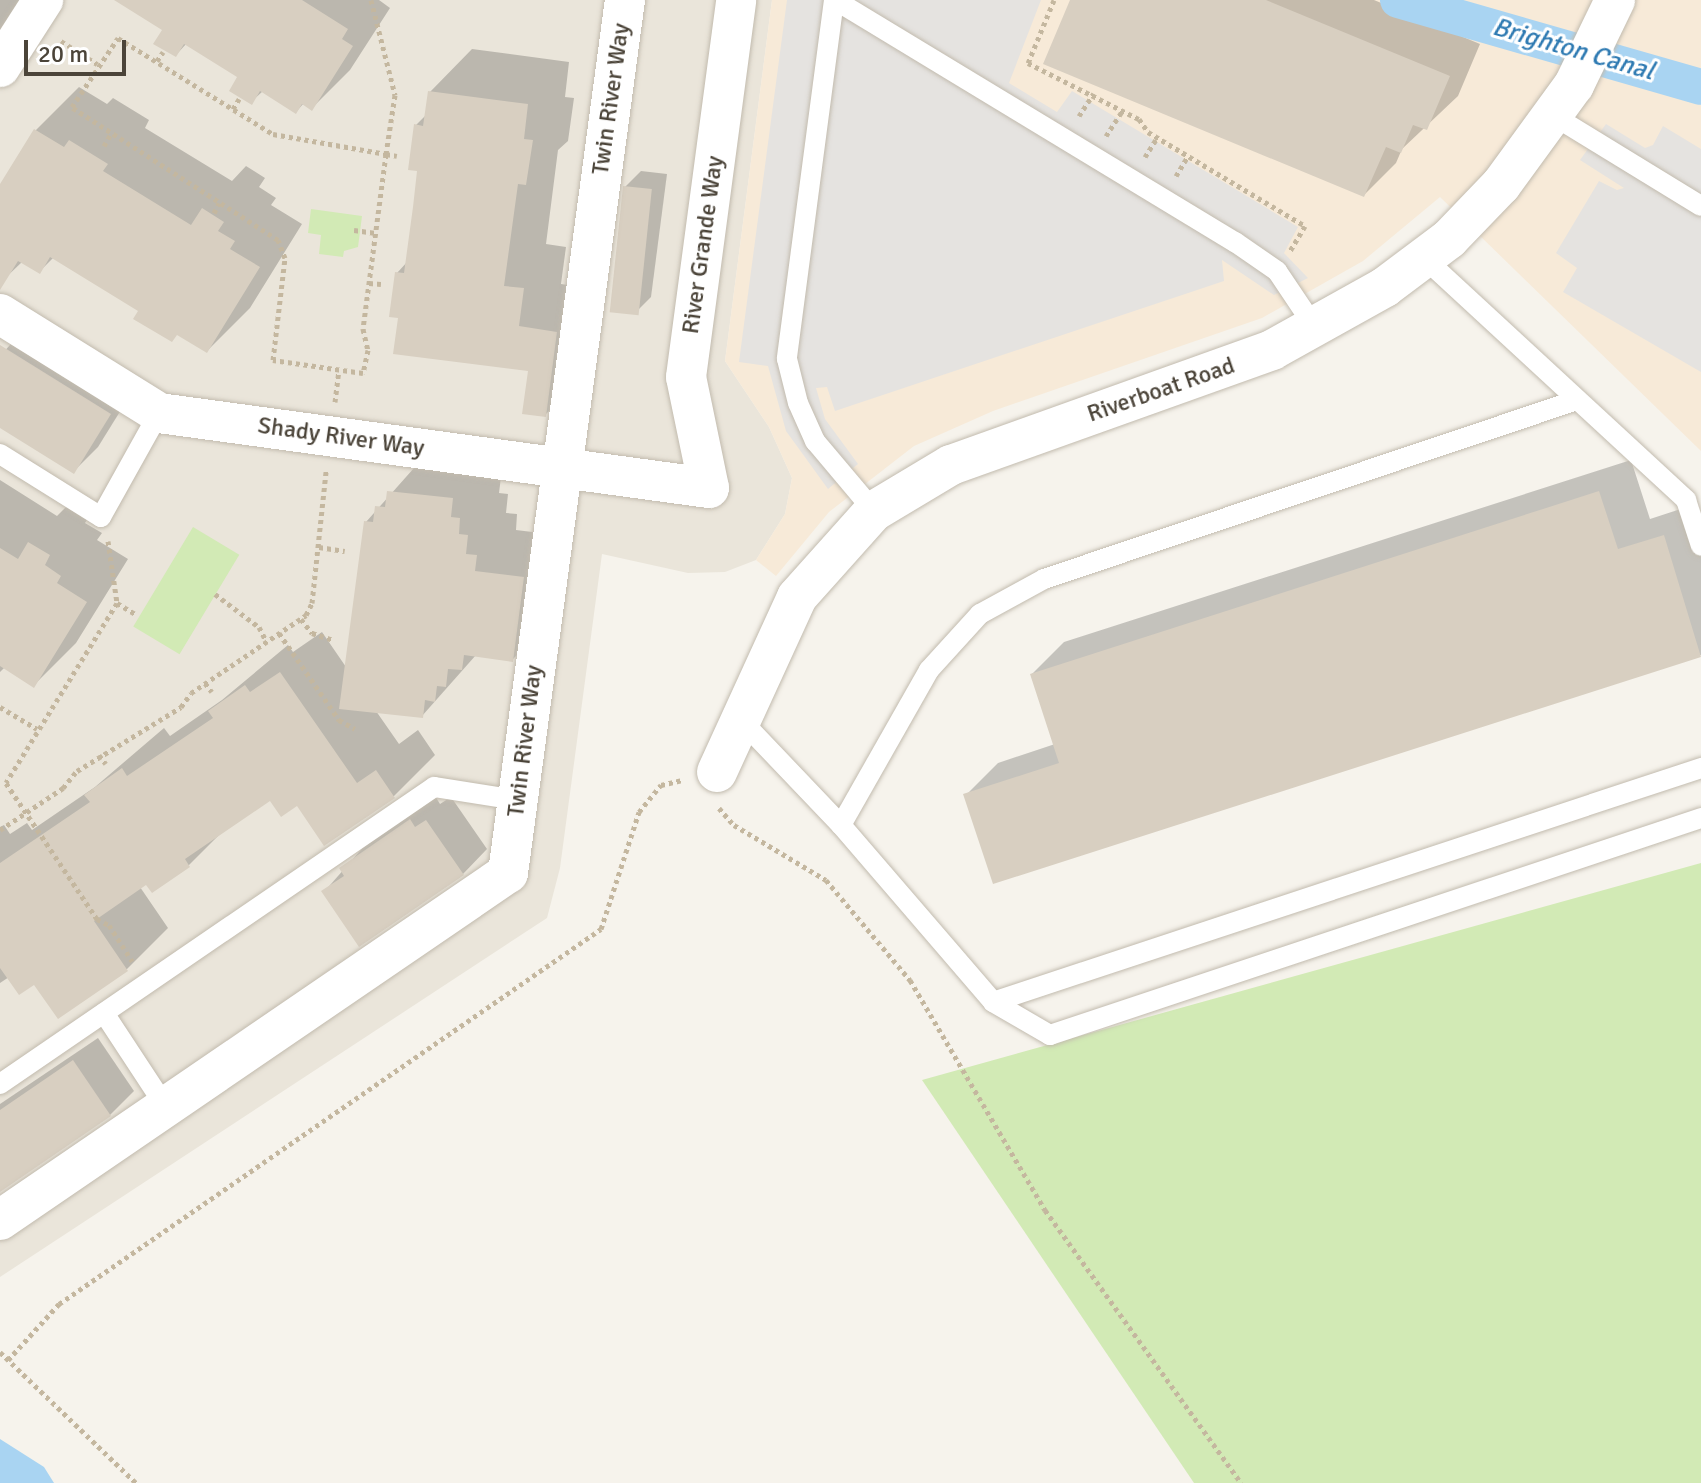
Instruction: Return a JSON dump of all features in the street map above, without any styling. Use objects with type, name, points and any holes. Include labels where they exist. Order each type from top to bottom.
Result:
[{"type":"street","points":[[0,67],[43,0]]},
{"type":"street","name":"Twin River Way","points":[[0,1220],[508,873],[559,466],[625,0]]},
{"type":"street","name":"River Grande Way","points":[[709,488],[686,377],[736,0]]},
{"type":"street","name":"Riverboat Road","points":[[717,772],[739,718],[797,597],[874,511],[951,465],[1225,370],[1316,329],[1424,258],[1501,185],[1564,101],[1609,15]]},
{"type":"street","name":"Shady River Way","points":[[0,314],[159,413],[709,488]]},
{"type":"lane","points":[[874,511],[826,457],[805,423],[786,345],[835,0],[1244,248],[1289,284],[1316,329]]},
{"type":"lane","points":[[1564,101],[1701,206]]},
{"type":"lane","points":[[1424,258],[1686,500],[1701,546]]},
{"type":"lane","points":[[841,825],[929,670],[980,614],[1044,579],[1577,400]]},
{"type":"lane","points":[[0,454],[101,517],[159,413]]},
{"type":"lane","points":[[739,718],[841,825],[993,1002],[1050,1035],[1701,818]]},
{"type":"lane","points":[[993,1002],[1701,768]]},
{"type":"lane","points":[[0,1084],[434,787],[517,800]]},
{"type":"lane","points":[[104,1013],[165,1106]]},
{"type":"path","points":[[371,0],[395,95],[386,154],[369,283],[365,369],[359,374],[273,360],[282,245],[75,113],[73,101],[118,38],[273,134],[386,154],[397,156]]},
{"type":"path","points":[[1054,0],[1028,63],[1139,119],[1148,132],[1305,226],[1289,252],[1297,260]]},
{"type":"path","points":[[157,61],[163,52]]},
{"type":"path","points":[[233,109],[239,99]]},
{"type":"path","points":[[104,146],[110,135]]},
{"type":"path","points":[[214,213],[219,203]]},
{"type":"path","points":[[354,230],[376,233]]},
{"type":"path","points":[[369,283],[381,284]]},
{"type":"path","points":[[0,830],[99,755],[181,707],[205,683],[301,619],[312,603],[329,435],[339,371]]},
{"type":"path","points":[[101,517],[117,603],[6,783],[147,983]]},
{"type":"path","points":[[319,547],[345,551]]},
{"type":"path","points":[[215,594],[259,627],[266,641]]},
{"type":"path","points":[[117,603],[137,615]]},
{"type":"path","points":[[301,619],[312,633],[333,640]]},
{"type":"path","points":[[279,633],[339,720],[355,729]]},
{"type":"path","points":[[205,683],[212,692]]},
{"type":"path","points":[[0,707],[37,730]]},
{"type":"path","points":[[99,755],[106,764]]},
{"type":"path","points":[[8,1360],[59,1304],[601,929],[639,812],[661,785],[717,772],[714,802],[734,825],[826,880],[910,980],[1045,1210],[1241,1483]]},
{"type":"path","points":[[0,1352],[136,1483]]},
{"type":"shaded area","points":[[0,0],[772,0],[725,361],[769,427],[792,478],[785,514],[756,560],[725,572],[688,573],[602,554],[560,868],[547,918],[0,1277]]},
{"type":"shaded area","points":[[772,0],[1701,0],[1701,451],[1440,197],[1363,261],[1262,318],[993,411],[914,446],[829,512],[776,576],[756,560],[785,514],[792,478],[769,427],[725,361]]},
{"type":"shaded area","points":[[787,0],[1041,0],[1009,83],[1057,112],[1072,91],[1298,227],[1284,253],[1308,278],[1274,295],[1222,260],[1224,281],[835,411],[827,387],[816,388],[825,419],[858,464],[828,489],[786,431],[768,366],[739,362]]},
{"type":"shaded area","points":[[1606,124],[1645,148],[1653,145],[1663,126],[1701,149],[1701,372],[1563,292],[1577,268],[1556,253],[1599,181],[1617,190],[1624,188],[1580,160]]},
{"type":"green space","points":[[311,209],[362,216],[358,247],[344,251],[343,257],[319,254],[321,235],[308,233]]},
{"type":"green space","points":[[193,527],[239,555],[180,654],[133,626]]},
{"type":"green space","points":[[1701,863],[1701,1483],[1194,1483],[922,1080]]},
{"type":"water","points":[[0,1439],[44,1467],[54,1483],[0,1483]]},
{"type":"building","points":[[114,0],[302,0],[348,29],[342,39],[353,46],[312,111],[302,104],[296,114],[260,91],[252,105],[229,91],[237,77],[184,44],[176,57],[153,44],[162,30]]},
{"type":"building","points":[[1070,0],[1266,0],[1450,76],[1427,130],[1413,125],[1401,153],[1386,147],[1364,197],[1043,64]]},
{"type":"building","points":[[428,91],[528,104],[524,139],[533,140],[526,185],[518,184],[504,286],[524,288],[519,326],[557,332],[546,417],[522,414],[528,371],[393,354],[398,318],[389,317],[395,272],[404,273],[413,207],[417,171],[408,170],[414,124],[423,126]]},
{"type":"building","points":[[34,129],[64,147],[69,140],[108,164],[103,171],[191,225],[202,208],[224,222],[218,231],[235,241],[230,249],[260,267],[207,353],[177,335],[172,342],[133,319],[138,311],[50,257],[40,274],[18,261],[0,290],[0,184]]},
{"type":"building","points":[[623,186],[652,189],[639,315],[610,312]]},
{"type":"building","points":[[0,345],[111,414],[74,474],[0,428]]},
{"type":"building","points":[[387,491],[453,498],[451,517],[460,518],[459,534],[468,535],[466,554],[477,555],[475,571],[524,577],[513,662],[464,655],[462,670],[448,669],[446,687],[437,686],[435,702],[425,700],[423,718],[339,709],[364,521],[373,522],[375,506],[385,507]]},
{"type":"building","points":[[1599,491],[1618,549],[1664,535],[1701,657],[993,884],[963,794],[1059,763],[1030,674]]},
{"type":"building","points":[[28,542],[50,555],[45,565],[61,576],[57,583],[87,602],[34,688],[0,666],[0,548],[18,559]]},
{"type":"building","points":[[280,672],[357,783],[376,770],[395,798],[324,846],[297,806],[281,817],[270,801],[185,859],[190,867],[152,893],[146,885],[94,921],[128,971],[58,1019],[34,985],[19,995],[0,968],[0,863],[90,802],[84,795],[122,768],[127,776],[213,718],[208,711],[245,685],[250,692]]},
{"type":"building","points":[[410,819],[415,827],[426,820],[464,875],[359,947],[321,891],[344,876],[339,868]]},
{"type":"building","points":[[73,1060],[111,1116],[0,1192],[0,1110]]},
{"type":"waterway","name":"Brighton Canal","points":[[1398,0],[1701,87]]}]
